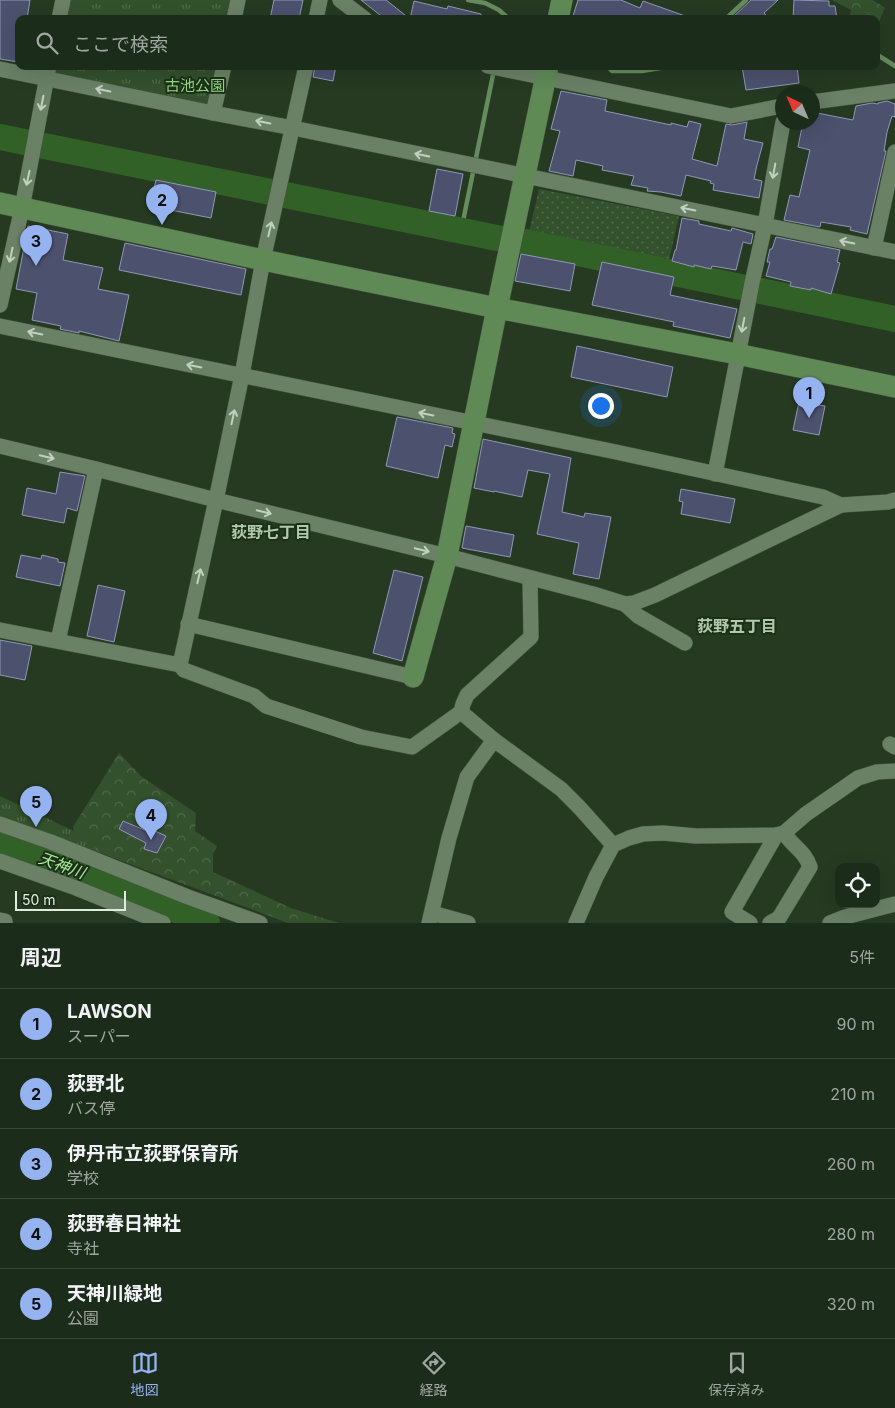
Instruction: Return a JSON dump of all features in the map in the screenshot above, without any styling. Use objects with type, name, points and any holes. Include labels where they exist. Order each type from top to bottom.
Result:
[{"type":"street","points":[[60,15],[63,0]]},
{"type":"street","points":[[235,15],[238,0]]},
{"type":"street","points":[[317,15],[320,0]]},
{"type":"street","points":[[340,0],[360,15]]},
{"type":"street","points":[[559,15],[562,0]]},
{"type":"street","points":[[0,69],[15,70]]},
{"type":"street","points":[[16,70],[48,72],[214,113],[895,252]]},
{"type":"street","points":[[214,113],[223,70]]},
{"type":"street","points":[[305,70],[180,664],[184,670],[254,696],[266,706],[362,737],[412,747],[461,712],[462,704],[467,695],[531,637],[530,578]]},
{"type":"street","points":[[525,70],[547,72],[731,116],[775,107]]},
{"type":"street","points":[[0,305],[22,208],[48,72]]},
{"type":"street","points":[[188,624],[413,677],[447,556],[547,72]]},
{"type":"street","points":[[820,101],[895,91]]},
{"type":"street","points":[[714,474],[750,289],[765,225],[782,130]]},
{"type":"street","points":[[874,248],[895,152]]},
{"type":"street","points":[[0,203],[497,308],[737,354],[895,387]]},
{"type":"street","points":[[0,326],[607,450],[823,497],[841,505]]},
{"type":"street","points":[[0,446],[447,556],[625,604],[638,616],[685,643]]},
{"type":"street","points":[[58,641],[96,469]]},
{"type":"street","points":[[625,604],[655,594],[841,505],[895,500]]},
{"type":"street","points":[[0,630],[180,664]]},
{"type":"street","points":[[461,712],[494,740],[561,789],[613,845]]},
{"type":"street","points":[[468,923],[431,918],[444,857],[467,777],[494,740]]},
{"type":"street","points":[[750,923],[732,912],[780,834],[858,778],[877,772],[895,771]]},
{"type":"street","points":[[0,824],[260,923]]},
{"type":"street","points":[[576,923],[613,845],[643,834],[663,833],[696,836],[780,834],[790,841],[807,857],[810,868],[779,918],[770,923]]},
{"type":"street","points":[[0,861],[76,888],[163,923]]},
{"type":"street","points":[[830,923],[895,904]]},
{"type":"street","points":[[0,920],[5,921],[5,923]]},
{"type":"green space","points":[[68,0],[233,0],[231,15],[65,15]]},
{"type":"green space","points":[[832,0],[873,0],[885,8],[880,19],[880,15],[850,15],[851,10]]},
{"type":"green space","name":"古池公園","points":[[54,70],[219,70],[211,106],[54,73]]},
{"type":"green space","points":[[539,189],[679,216],[669,260],[529,232]]},
{"type":"green space","points":[[119,753],[142,777],[196,813],[195,831],[217,846],[213,854],[213,872],[291,908],[339,923],[288,923],[76,844],[73,827]]},
{"type":"green space","points":[[0,796],[97,842],[92,859],[0,825]]},
{"type":"building","points":[[0,0],[30,0],[28,15],[15,15],[15,62],[0,59]]},
{"type":"building","points":[[274,0],[303,0],[300,15],[271,15]]},
{"type":"building","points":[[361,0],[386,0],[405,15],[380,15]]},
{"type":"building","points":[[578,0],[621,0],[640,8],[643,1],[682,15],[573,15]]},
{"type":"building","points":[[751,0],[778,0],[764,13],[766,15],[735,15]]},
{"type":"building","points":[[794,0],[829,1],[829,6],[835,6],[836,15],[793,15]]},
{"type":"building","points":[[414,1],[447,9],[448,6],[481,14],[481,15],[411,15]]},
{"type":"building","points":[[314,70],[335,70],[333,81],[313,77]]},
{"type":"building","points":[[743,70],[797,70],[799,83],[746,90]]},
{"type":"building","points":[[561,91],[607,100],[605,111],[671,125],[671,123],[687,127],[689,121],[701,124],[692,159],[717,166],[726,124],[732,125],[747,122],[744,139],[763,143],[754,179],[762,181],[759,198],[713,190],[714,184],[710,183],[711,181],[686,175],[681,196],[647,191],[648,188],[631,185],[634,176],[602,170],[603,166],[576,160],[573,176],[549,171],[560,131],[551,129]]},
{"type":"building","points":[[887,101],[895,104],[895,117],[892,116],[887,132],[884,151],[886,151],[867,234],[850,230],[851,227],[821,222],[820,227],[784,220],[790,195],[799,197],[810,150],[798,147],[801,130],[820,130],[820,114],[853,120],[856,106]]},
{"type":"building","points":[[437,169],[463,174],[455,216],[429,211]]},
{"type":"building","points":[[156,180],[216,192],[211,218],[150,206]]},
{"type":"building","points":[[682,218],[699,221],[699,224],[731,231],[732,228],[753,234],[751,244],[743,242],[736,270],[712,266],[711,269],[694,265],[694,267],[672,261]]},
{"type":"building","points":[[28,226],[68,234],[63,260],[103,268],[98,289],[129,295],[119,341],[79,331],[79,333],[60,329],[61,326],[32,320],[37,293],[16,289]]},
{"type":"building","points":[[776,237],[840,250],[837,262],[840,263],[831,294],[811,288],[811,290],[790,286],[791,282],[766,276],[770,262],[767,262],[770,249],[772,249]]},
{"type":"building","points":[[125,243],[246,269],[241,295],[119,270]]},
{"type":"building","points":[[521,254],[575,264],[570,291],[515,281]]},
{"type":"building","points":[[602,262],[674,277],[670,295],[737,309],[730,338],[673,326],[674,322],[592,305]]},
{"type":"building","points":[[577,346],[673,367],[667,397],[571,377]]},
{"type":"building","points":[[799,402],[825,406],[819,435],[793,430]]},
{"type":"building","points":[[397,417],[453,428],[452,433],[455,434],[452,447],[445,445],[438,478],[386,466]]},
{"type":"building","points":[[483,439],[571,458],[562,512],[584,517],[585,513],[611,517],[599,579],[573,574],[579,543],[537,534],[550,474],[528,470],[522,497],[474,488]]},
{"type":"building","points":[[60,472],[85,476],[77,511],[67,508],[64,523],[22,515],[27,488],[56,494]]},
{"type":"building","points":[[681,489],[735,499],[730,523],[681,514],[683,502],[679,501]]},
{"type":"building","points":[[466,526],[514,535],[510,557],[462,548]]},
{"type":"building","points":[[21,555],[41,559],[42,555],[65,563],[60,586],[16,577]]},
{"type":"building","points":[[394,570],[423,577],[402,661],[373,653]]},
{"type":"building","points":[[98,585],[125,591],[114,642],[87,636]]},
{"type":"building","points":[[0,640],[32,646],[25,680],[0,675]]},
{"type":"building","points":[[123,821],[154,834],[155,831],[166,836],[157,853],[144,849],[146,843],[119,829]]},
{"type":"waterway","points":[[468,0],[485,3],[505,15]]},
{"type":"waterway","points":[[730,15],[746,0]]},
{"type":"waterway","points":[[880,57],[895,66]]},
{"type":"waterway","points":[[461,231],[494,70]]},
{"type":"waterway","points":[[611,70],[648,70]]},
{"type":"waterway","points":[[0,137],[497,238],[525,242],[895,319]]},
{"type":"waterway","name":"天神川","points":[[0,843],[104,881],[207,923]]},
{"type":"place","name":"荻野北","points":[[162,225]]},
{"type":"place","name":"伊丹市立荻野保育所","points":[[36,266]]},
{"type":"place","name":"LAWSON","points":[[809,418]]},
{"type":"place","name":"天神川緑地","points":[[36,827]]},
{"type":"place","name":"荻野春日神社","points":[[151,840]]},
{"type":"district","name":"荻野七丁目","points":[[271,532]]},
{"type":"district","name":"荻野五丁目","points":[[737,626]]}]
